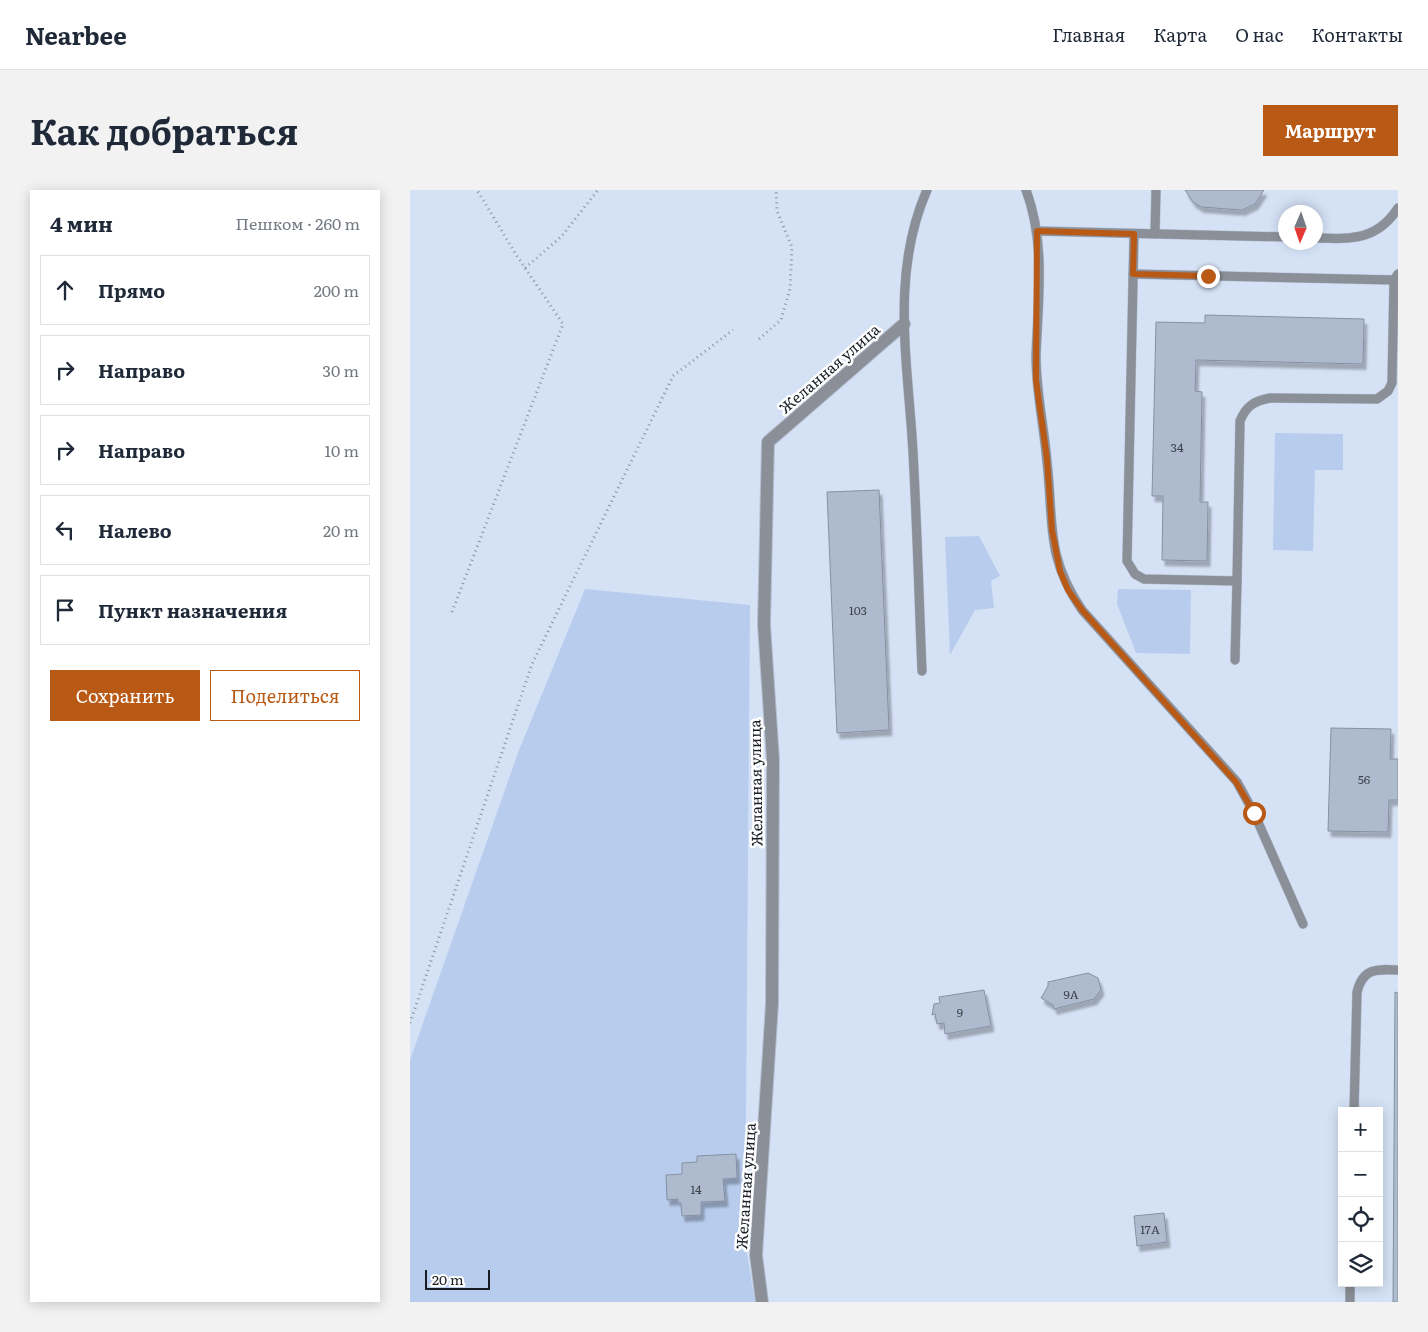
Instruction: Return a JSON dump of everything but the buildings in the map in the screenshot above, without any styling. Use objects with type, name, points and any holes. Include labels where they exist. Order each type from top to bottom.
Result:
[{"type":"street","name":"Желанная улица","points":[[762,1302],[756,1255],[772,995],[773,760],[764,625],[768,442],[904,324]]},
{"type":"lane","points":[[922,671],[913,449],[903,296],[909,241],[916,214],[927,190]]},
{"type":"lane","points":[[1026,190],[1037,231],[1036,380],[1048,465],[1052,530],[1060,571],[1068,590],[1082,610],[1236,782],[1254,813],[1303,924]]},
{"type":"lane","points":[[1155,234],[1156,190]]},
{"type":"lane","points":[[1323,238],[1352,239],[1370,234],[1381,227],[1398,208]]},
{"type":"lane","points":[[1037,231],[1278,237]]},
{"type":"lane","points":[[1134,234],[1127,561],[1135,574],[1144,579],[1237,581]]},
{"type":"lane","points":[[1133,274],[1396,277],[1392,383],[1383,396],[1367,400],[1270,398],[1257,400],[1244,412],[1240,421],[1235,660]]},
{"type":"lane","points":[[1354,1107],[1357,992],[1360,982],[1371,971],[1398,970]]},
{"type":"lane","points":[[1350,1287],[1350,1302]]},
{"type":"path","points":[[452,612],[564,324],[525,268],[477,190]]},
{"type":"path","points":[[525,268],[561,237],[598,190]]},
{"type":"path","points":[[760,339],[781,320],[790,289],[792,247],[777,211],[776,190]]},
{"type":"path","points":[[410,1023],[532,664],[673,376],[733,330]]},
{"type":"shaded area","points":[[1275,433],[1343,434],[1343,470],[1315,470],[1313,551],[1273,550]]},
{"type":"shaded area","points":[[979,536],[1000,576],[991,581],[994,608],[975,610],[950,655],[945,537]]},
{"type":"shaded area","points":[[585,589],[750,605],[745,1241],[755,1302],[410,1302],[410,1060],[519,750]]},
{"type":"shaded area","points":[[1118,589],[1191,590],[1190,654],[1136,653],[1117,604]]},
{"type":"route","points":[[1208,276],[1133,274],[1134,234],[1037,231],[1039,248],[1036,380],[1047,459],[1055,557],[1068,590],[1082,610],[1218,760],[1245,795],[1254,813]]}]
